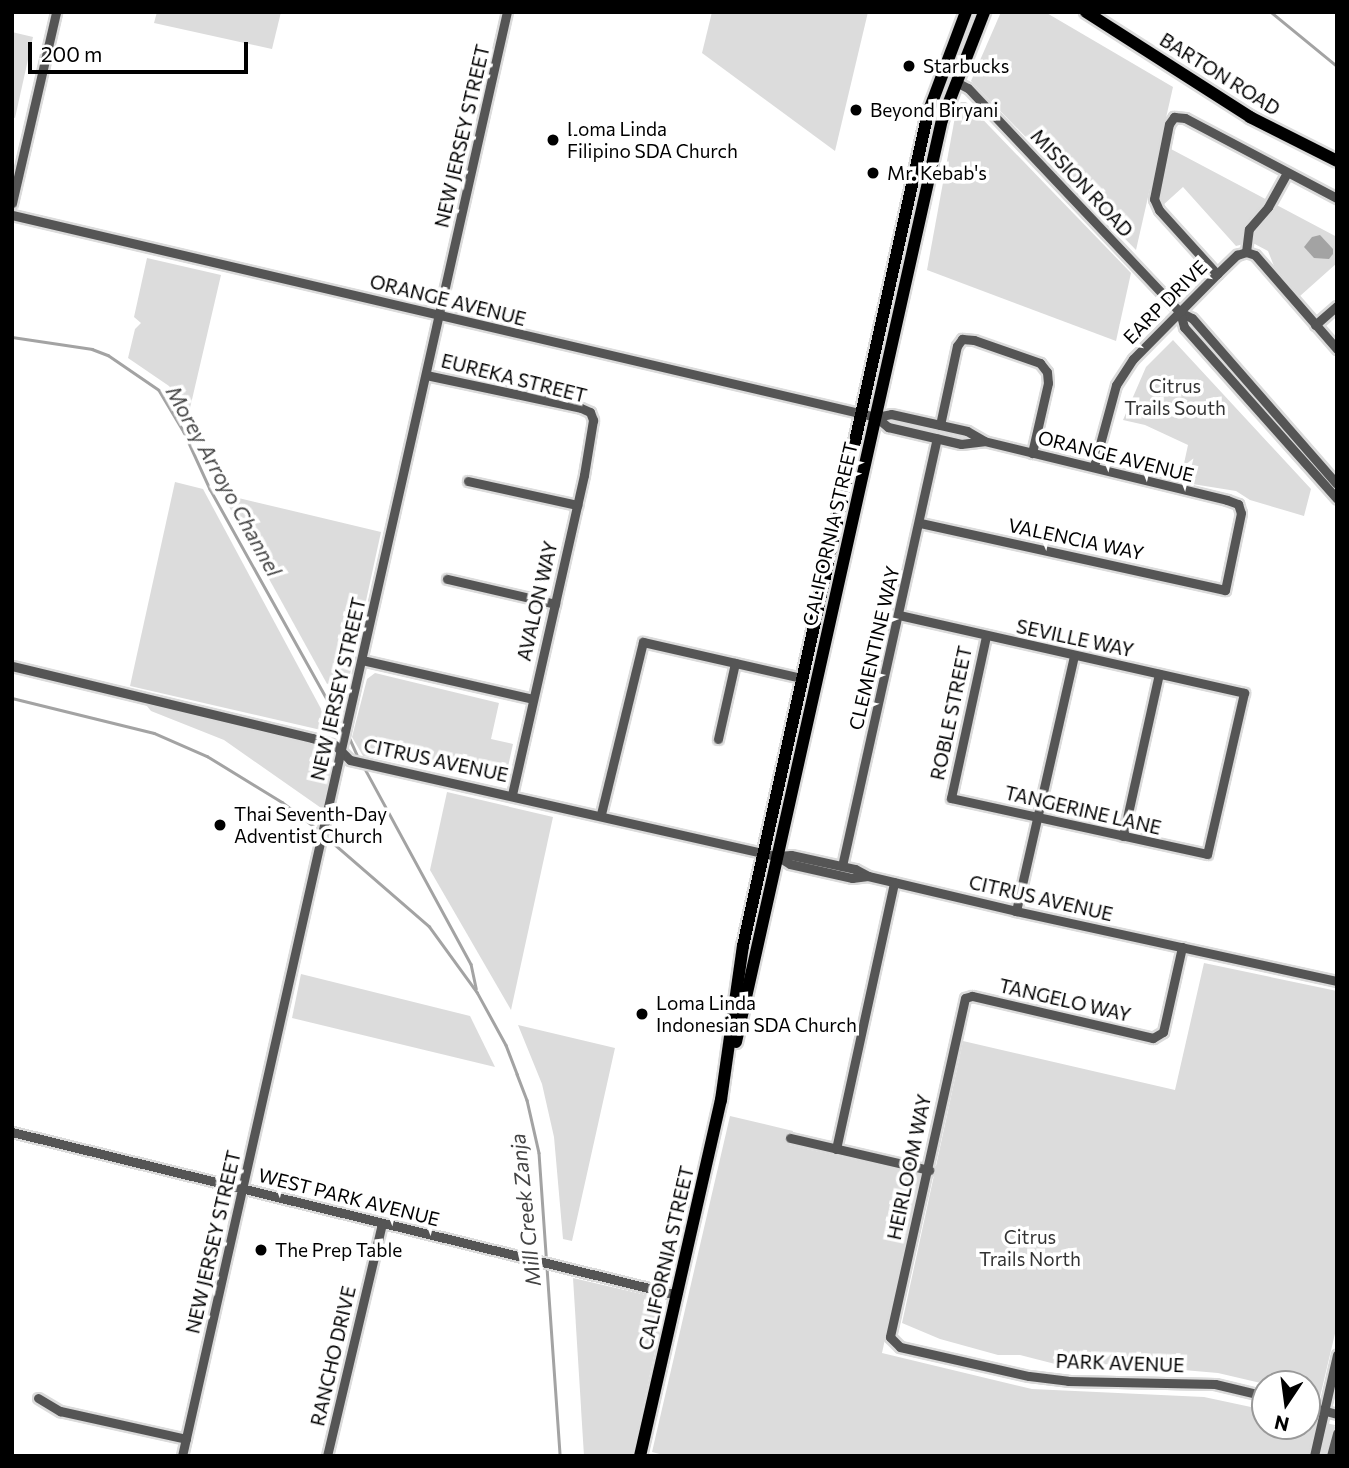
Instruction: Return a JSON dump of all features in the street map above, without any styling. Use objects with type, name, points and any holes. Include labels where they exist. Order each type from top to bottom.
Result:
[{"type":"main road","name":"CALIFORNIA STREET","points":[[640,1456],[727,1068],[726,1055],[741,956],[770,854],[870,415],[918,160],[933,95],[965,12]]},
{"type":"main road","name":"CALIFORNIA STREET","points":[[770,854],[802,678],[942,121],[984,12]]},
{"type":"main road","name":"BARTON ROAD","points":[[1086,12],[1250,117],[1337,161]]},
{"type":"main road","points":[[918,160],[932,163]]},
{"type":"street","points":[[12,203],[56,12]]},
{"type":"street","name":"NEW JERSEY STREET","points":[[183,1456],[507,12]]},
{"type":"street","name":"MISSION ROAD","points":[[956,82],[968,88],[1180,312],[1192,318],[1332,482],[1337,499]]},
{"type":"street","points":[[1217,274],[1159,210],[1154,200],[1169,124],[1174,117],[1185,118],[1286,174],[1337,198]]},
{"type":"street","points":[[1286,174],[1268,207],[1249,229],[1247,252],[1255,255],[1337,349]]},
{"type":"street","name":"ORANGE AVENUE","points":[[12,215],[870,415],[891,414],[967,431],[984,441],[1094,466],[1152,484],[1238,504],[1241,513],[1225,590]]},
{"type":"street","name":"EARP DRIVE","points":[[1094,466],[1116,385],[1133,359],[1237,255],[1247,252]]},
{"type":"street","points":[[1315,325],[1337,306]]},
{"type":"street","points":[[940,425],[957,346],[962,339],[974,340],[1040,363],[1047,372],[1048,383],[1032,453]]},
{"type":"street","name":"EUREKA STREET","points":[[426,375],[581,408],[592,416]]},
{"type":"street","name":"ORANGE AVENUE","points":[[870,415],[888,427],[961,444],[984,441]]},
{"type":"street","name":"AVALON WAY","points":[[512,794],[577,505],[592,416]]},
{"type":"street","name":"CLEMENTINE WAY","points":[[842,866],[937,438]]},
{"type":"street","points":[[468,481],[577,505]]},
{"type":"street","name":"VALENCIA WAY","points":[[920,523],[1225,590]]},
{"type":"street","points":[[447,579],[555,604]]},
{"type":"street","name":"SEVILLE WAY","points":[[899,615],[1244,693],[1207,854]]},
{"type":"street","name":"ROBLE STREET","points":[[951,798],[986,636]]},
{"type":"street","points":[[601,814],[643,642],[802,678]]},
{"type":"street","points":[[1016,911],[1073,656]]},
{"type":"street","points":[[362,660],[533,699]]},
{"type":"street","points":[[718,739],[735,663]]},
{"type":"street","name":"CITRUS AVENUE","points":[[12,666],[312,738],[335,745],[351,760],[770,854],[791,855],[842,866],[867,876],[1016,911],[1337,981]]},
{"type":"street","points":[[1123,836],[1159,674]]},
{"type":"street","name":"TANGERINE LANE","points":[[951,798],[1207,854]]},
{"type":"street","name":"CITRUS AVENUE","points":[[770,854],[790,864],[852,878],[867,876]]},
{"type":"street","points":[[836,1149],[894,882]]},
{"type":"street","name":"TANGELO WAY","points":[[965,998],[972,996],[1153,1038],[1163,1032],[1182,947]]},
{"type":"street","name":"HEIRLOOM WAY","points":[[894,1343],[890,1337],[892,1326],[929,1170],[936,1122],[965,998]]},
{"type":"street","name":"WEST PARK AVENUE","points":[[12,1132],[677,1295]]},
{"type":"street","points":[[790,1138],[929,1170]]},
{"type":"street","name":"RANCHO DRIVE","points":[[327,1456],[382,1223]]},
{"type":"street","name":"PARK AVENUE","points":[[894,1343],[900,1347],[1029,1376],[1068,1381],[1215,1384],[1251,1393]]},
{"type":"street","points":[[1314,1456],[1337,1355]]},
{"type":"street","points":[[38,1398],[60,1411],[186,1439]]},
{"type":"street","points":[[1321,1410],[1337,1414]]},
{"type":"street","points":[[1331,1456],[1337,1433]]},
{"type":"green space","points":[[157,12],[281,12],[272,49],[154,23]]},
{"type":"green space","points":[[712,12],[868,12],[835,151],[702,53]]},
{"type":"green space","points":[[1001,12],[1045,12],[1173,87],[1136,250],[971,81]]},
{"type":"green space","points":[[12,32],[33,37],[15,118],[12,117]]},
{"type":"green space","points":[[966,102],[1131,273],[1116,341],[927,270],[957,106]]},
{"type":"green space","points":[[1169,148],[1337,237],[1337,263],[1300,296],[1274,266],[1268,251],[1251,242],[1236,246],[1183,187],[1162,206],[1158,194]]},
{"type":"green space","points":[[147,258],[221,275],[187,421],[169,386],[128,358],[135,329],[141,323],[134,317]]},
{"type":"green space","name":"Citrus Trails South","points":[[1173,340],[1311,489],[1304,516],[1250,500],[1236,491],[1180,482],[1188,445],[1145,425],[1123,420],[1146,367]]},
{"type":"green space","points":[[175,482],[203,489],[334,733],[130,686]]},
{"type":"green space","points":[[222,494],[381,532],[342,711]]},
{"type":"green space","points":[[375,673],[499,703],[491,739],[513,744],[506,776],[500,780],[363,756],[352,737],[367,679]]},
{"type":"green space","points":[[143,701],[328,746],[336,754],[324,810],[224,740],[151,711]]},
{"type":"green space","points":[[447,792],[553,817],[511,1010],[430,870]]},
{"type":"green space","name":"Citrus Trails North","points":[[1204,963],[1337,991],[1337,1325],[1321,1393],[1321,1370],[1251,1370],[1251,1381],[1218,1373],[1114,1364],[1063,1366],[1020,1355],[998,1355],[940,1339],[902,1323],[963,1041],[1175,1090]]},
{"type":"green space","points":[[301,974],[470,1016],[495,1067],[292,1018]]},
{"type":"green space","points":[[518,1025],[615,1048],[572,1241],[563,1239],[554,1137],[542,1084]]},
{"type":"green space","points":[[730,1116],[793,1131],[789,1145],[921,1175],[882,1353],[1032,1389],[1204,1397],[1251,1407],[1251,1440],[1321,1440],[1321,1422],[1335,1425],[1328,1456],[667,1456],[652,1452]]},
{"type":"green space","points":[[573,1278],[655,1297],[665,1306],[632,1456],[584,1456]]},
{"type":"shaded area","points":[[1320,235],[1333,249],[1329,259],[1314,258],[1304,247],[1312,237]]},
{"type":"waterway","points":[[1271,12],[1337,66]]},
{"type":"waterway","name":"Morey Arroyo Channel","points":[[12,337],[92,349],[108,355],[159,390],[184,432],[210,489],[341,724]]},
{"type":"waterway","name":"Mill Creek Zanja","points":[[12,698],[154,733],[207,756],[282,802],[320,831]]},
{"type":"waterway","name":"Morey Arroyo Channel","points":[[350,739],[357,755]]},
{"type":"waterway","name":"Morey Arroyo Channel","points":[[364,767],[471,964],[476,988]]},
{"type":"waterway","name":"Mill Creek Zanja","points":[[325,836],[429,926],[477,992],[506,1045],[527,1100],[539,1153],[560,1456]]},
{"type":"place","name":"Starbucks","points":[[909,66]]},
{"type":"place","name":"Beyond Biryani","points":[[856,110]]},
{"type":"place","name":"Loma Linda Filipino SDA Church","points":[[553,140]]},
{"type":"place","name":"Mr. Kebab's","points":[[873,173]]},
{"type":"place","name":"Thai Seventh-Day Adventist Church","points":[[220,825]]},
{"type":"place","name":"Loma Linda Indonesian SDA Church","points":[[642,1014]]},
{"type":"place","name":"The Prep Table","points":[[261,1250]]}]
